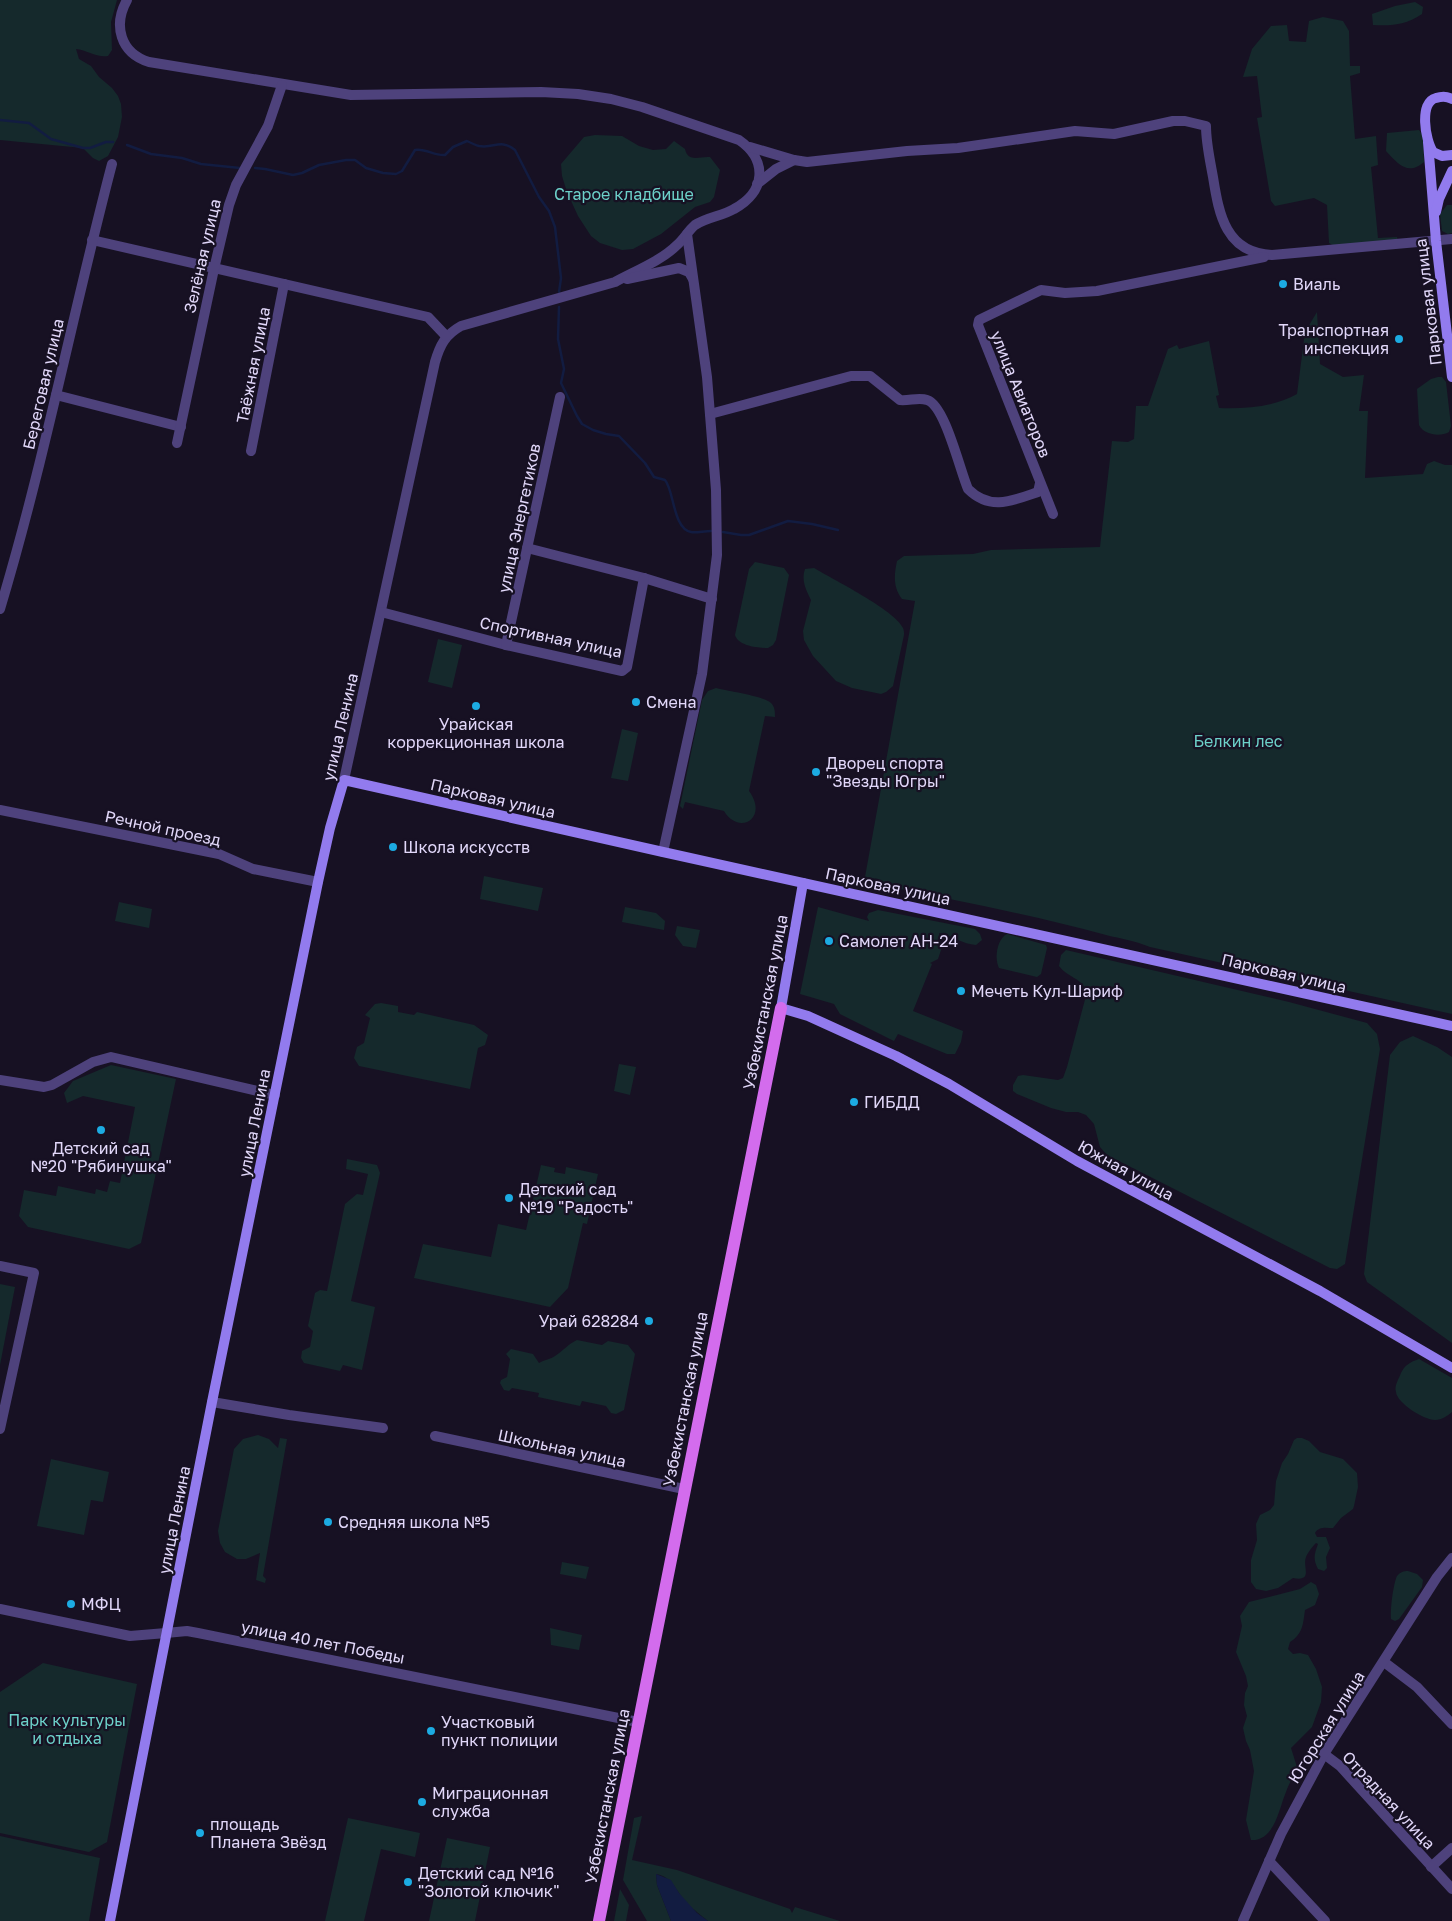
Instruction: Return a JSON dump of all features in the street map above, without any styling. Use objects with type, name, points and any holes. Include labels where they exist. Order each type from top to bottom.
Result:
[{"type":"main road","name":"Парковая улица","points":[[1452,99],[1441,96],[1431,99],[1427,104],[1426,119],[1434,223],[1452,377]]},
{"type":"main road","points":[[1428,142],[1432,152],[1437,155],[1452,155]]},
{"type":"main road","points":[[1434,223],[1439,199],[1452,171]]},
{"type":"main road","name":"Парковая улица","points":[[344,780],[1452,1026]]},
{"type":"main road","name":"улица Ленина","points":[[110,1921],[212,1402],[318,882],[330,828],[344,780]]},
{"type":"main road","name":"Узбекистанская улица","points":[[599,1921],[781,1008],[804,883]]},
{"type":"main road","name":"Южная улица","points":[[781,1008],[808,1016],[896,1056],[949,1084],[1077,1161],[1320,1291],[1452,1368]]},
{"type":"main road","name":"Парковая улица","points":[[1426,1021],[1452,1032]]},
{"type":"street","points":[[127,0],[123,7],[120,33],[128,50],[142,60],[282,85],[351,95],[541,92],[578,94],[611,99],[719,132],[739,140],[750,147],[807,162],[907,151],[958,148],[1075,131],[1114,134],[1173,121],[1186,121],[1206,126],[1206,140],[1217,202],[1227,230],[1235,240],[1250,251],[1272,255],[1452,239]]},
{"type":"street","name":"Зелёная улица","points":[[177,443],[214,269],[233,191],[268,126],[282,85]]},
{"type":"street","points":[[750,147],[757,157],[760,167],[757,185]]},
{"type":"street","points":[[615,282],[668,253],[678,245],[694,226],[704,220],[734,209],[744,202],[757,185],[776,168],[794,160]]},
{"type":"street","name":"Береговая улица","points":[[0,609],[18,549],[112,164]]},
{"type":"street","points":[[664,852],[700,682],[718,539],[706,367],[687,234]]},
{"type":"street","points":[[92,240],[428,317],[446,336],[456,329],[469,324],[615,282],[679,268],[689,272],[694,280]]},
{"type":"street","name":"улица Авиаторов","points":[[1053,514],[978,326],[979,320],[1041,290],[1065,293],[1097,291],[1272,255]]},
{"type":"street","name":"Таёжная улица","points":[[251,451],[284,284]]},
{"type":"street","name":"улица Ленина","points":[[344,780],[435,362],[439,348],[446,336]]},
{"type":"street","points":[[710,414],[851,376],[870,376],[900,400],[924,399],[933,403],[948,430],[968,489],[975,496],[985,502],[1008,502],[1038,492],[1040,483]]},
{"type":"street","points":[[56,395],[181,427]]},
{"type":"street","name":"улица Энергетиков","points":[[506,645],[560,397]]},
{"type":"street","points":[[527,548],[644,578],[712,598]]},
{"type":"street","name":"Спортивная улица","points":[[381,612],[506,645],[624,670],[627,667],[644,578]]},
{"type":"street","name":"Речной проезд","points":[[0,810],[220,854],[253,869],[318,882]]},
{"type":"street","points":[[0,1080],[44,1087],[52,1086],[93,1062],[111,1058],[275,1095]]},
{"type":"street","points":[[0,1266],[34,1273],[0,1429]]},
{"type":"street","points":[[212,1402],[289,1416],[383,1428]]},
{"type":"street","name":"Школьная улица","points":[[435,1436],[684,1489]]},
{"type":"street","name":"Югорская улица","points":[[1242,1921],[1281,1834],[1324,1754],[1437,1577],[1452,1558]]},
{"type":"street","name":"улица 40 лет Победы","points":[[0,1609],[130,1636],[187,1631],[638,1722]]},
{"type":"street","points":[[1384,1662],[1417,1686],[1452,1724]]},
{"type":"street","name":"Отрадная улица","points":[[1324,1754],[1340,1766],[1452,1889]]},
{"type":"street","points":[[1431,1867],[1452,1848]]},
{"type":"street","points":[[1269,1860],[1325,1921]]},
{"type":"green space","points":[[0,0],[117,0],[111,22],[112,50],[108,56],[100,56],[76,49],[79,59],[91,66],[99,77],[112,88],[121,104],[122,117],[118,137],[108,156],[99,161],[83,148],[0,140]]},
{"type":"green space","points":[[1415,2],[1423,7],[1422,14],[1416,18],[1399,24],[1373,25],[1372,14],[1395,6]]},
{"type":"green space","points":[[1323,17],[1343,21],[1349,31],[1350,66],[1360,66],[1360,73],[1350,76],[1355,139],[1376,136],[1378,165],[1371,167],[1378,238],[1397,237],[1398,241],[1336,247],[1329,243],[1327,205],[1314,198],[1275,206],[1271,201],[1257,118],[1262,117],[1257,76],[1243,77],[1252,49],[1271,26],[1287,25],[1289,41],[1306,42],[1309,21]]},
{"type":"green space","points":[[1419,130],[1423,136],[1424,162],[1413,168],[1404,167],[1386,151],[1387,133]]},
{"type":"green space","name":"Старое кладбище","points":[[595,135],[622,136],[639,146],[653,150],[666,149],[674,141],[685,149],[689,156],[695,158],[710,157],[720,170],[714,197],[710,202],[695,207],[661,234],[633,249],[622,250],[600,243],[591,236],[578,216],[567,192],[562,176],[561,164],[584,137]]},
{"type":"green space","points":[[1447,205],[1452,205],[1452,233],[1448,234],[1442,231],[1440,214]]},
{"type":"green space","name":"Белкин лес","points":[[1317,312],[1320,364],[1343,377],[1364,375],[1359,411],[1368,411],[1365,478],[1423,474],[1427,464],[1434,461],[1445,465],[1452,465],[1452,1014],[1150,947],[1133,941],[1024,915],[886,886],[878,879],[865,877],[915,601],[902,599],[897,590],[895,576],[897,561],[904,556],[973,554],[991,550],[1100,547],[1112,441],[1128,442],[1134,439],[1136,406],[1148,406],[1168,349],[1177,345],[1179,349],[1209,341],[1219,395],[1216,396],[1219,408],[1249,407],[1279,402],[1297,394],[1305,332]]},
{"type":"green space","points":[[1442,377],[1446,382],[1451,426],[1449,432],[1437,435],[1428,433],[1419,425],[1417,389],[1431,379]]},
{"type":"green space","points":[[755,562],[784,568],[789,575],[776,640],[768,648],[744,644],[735,635],[749,569]]},
{"type":"green space","points":[[814,568],[876,604],[898,621],[903,628],[904,635],[893,686],[886,692],[881,694],[852,688],[836,681],[813,656],[804,640],[803,631],[811,600],[804,581],[805,569]]},
{"type":"green space","points":[[438,639],[462,645],[452,688],[428,682]]},
{"type":"green space","points":[[716,688],[767,700],[771,703],[774,710],[775,717],[765,716],[749,791],[756,809],[754,816],[744,823],[730,818],[724,811],[685,802],[683,809],[680,806],[702,700],[708,691]]},
{"type":"green space","points":[[622,729],[638,733],[628,781],[611,778]]},
{"type":"green space","points":[[484,876],[543,888],[538,911],[480,899]]},
{"type":"green space","points":[[119,902],[152,909],[149,928],[115,921]]},
{"type":"green space","points":[[625,907],[656,913],[665,921],[664,930],[622,922]]},
{"type":"green space","points":[[818,907],[869,921],[867,917],[869,913],[878,910],[975,929],[980,934],[982,940],[976,945],[939,933],[942,947],[938,959],[930,963],[932,964],[913,1011],[963,1031],[961,1042],[955,1054],[947,1054],[898,1034],[894,1041],[840,1014],[834,1004],[800,994]]},
{"type":"green space","points":[[677,926],[700,930],[696,948],[683,946],[675,935]]},
{"type":"green space","points":[[1007,934],[1046,945],[1041,974],[1037,977],[999,968],[997,964],[997,949],[1001,940]]},
{"type":"green space","points":[[1066,950],[1289,1002],[1367,1023],[1377,1034],[1380,1049],[1345,1264],[1337,1269],[1330,1268],[1107,1155],[1100,1147],[1094,1124],[1086,1115],[1051,1108],[1013,1091],[1013,1085],[1018,1076],[1058,1080],[1063,1078],[1087,992],[1078,980],[1059,966],[1061,955]]},
{"type":"green space","points":[[381,1003],[398,1006],[398,1012],[414,1015],[417,1012],[474,1025],[488,1035],[485,1045],[478,1048],[470,1089],[359,1066],[354,1058],[357,1047],[364,1043],[370,1018],[365,1015],[375,1004]]},
{"type":"green space","points":[[1413,1036],[1437,1047],[1452,1057],[1452,1343],[1367,1282],[1364,1274],[1390,1055],[1400,1042]]},
{"type":"green space","points":[[619,1064],[636,1067],[630,1095],[614,1091]]},
{"type":"green space","points":[[111,1065],[176,1079],[141,1243],[129,1249],[28,1227],[19,1216],[24,1190],[56,1196],[58,1186],[95,1194],[96,1189],[107,1192],[110,1181],[120,1183],[135,1107],[83,1096],[67,1103],[64,1093],[73,1081]]},
{"type":"green space","points":[[347,1159],[377,1165],[380,1173],[351,1301],[375,1307],[362,1370],[343,1365],[340,1371],[304,1363],[301,1358],[302,1351],[310,1347],[313,1331],[308,1326],[315,1293],[320,1290],[327,1291],[345,1204],[357,1194],[363,1195],[368,1174],[346,1169]]},
{"type":"green space","points":[[541,1165],[555,1168],[554,1172],[565,1174],[566,1167],[598,1174],[587,1224],[583,1223],[568,1288],[550,1307],[414,1278],[423,1244],[491,1257],[498,1224],[526,1230]]},
{"type":"green space","points":[[0,1284],[15,1287],[0,1365]]},
{"type":"green space","points":[[577,1340],[602,1345],[608,1341],[628,1345],[635,1354],[624,1410],[616,1414],[611,1413],[606,1406],[582,1401],[580,1406],[538,1397],[539,1393],[512,1388],[509,1391],[504,1390],[500,1383],[501,1380],[507,1377],[510,1359],[506,1354],[511,1349],[533,1354],[539,1363],[558,1354]]},
{"type":"green space","points":[[1419,1359],[1452,1378],[1452,1412],[1442,1419],[1430,1419],[1418,1414],[1401,1401],[1396,1392],[1397,1382],[1403,1370],[1408,1364]]},
{"type":"green space","points":[[258,1435],[269,1439],[278,1448],[280,1438],[287,1439],[263,1576],[266,1579],[265,1583],[256,1580],[260,1553],[246,1559],[237,1559],[225,1552],[220,1543],[218,1531],[234,1449],[243,1439]]},
{"type":"green space","points":[[1297,1438],[1309,1441],[1320,1452],[1343,1459],[1357,1473],[1358,1487],[1354,1506],[1333,1528],[1321,1528],[1315,1533],[1317,1537],[1326,1537],[1330,1548],[1326,1557],[1327,1568],[1324,1571],[1318,1569],[1315,1562],[1318,1544],[1316,1543],[1306,1557],[1306,1573],[1303,1578],[1293,1578],[1278,1588],[1266,1591],[1256,1589],[1251,1582],[1251,1560],[1257,1540],[1256,1524],[1260,1515],[1270,1510],[1274,1505],[1276,1481],[1282,1463],[1294,1440]]},
{"type":"green space","points":[[51,1459],[109,1472],[103,1502],[91,1500],[84,1535],[37,1526]]},
{"type":"green space","points":[[562,1562],[589,1567],[586,1579],[560,1574]]},
{"type":"green space","points":[[1408,1571],[1417,1574],[1423,1580],[1422,1587],[1399,1619],[1395,1621],[1391,1619],[1391,1615],[1392,1598],[1397,1576]]},
{"type":"green space","points":[[1311,1582],[1316,1585],[1319,1594],[1315,1605],[1305,1610],[1302,1628],[1298,1636],[1290,1642],[1288,1649],[1293,1654],[1308,1655],[1316,1669],[1322,1687],[1321,1702],[1312,1727],[1291,1748],[1297,1767],[1275,1822],[1266,1835],[1259,1839],[1251,1840],[1246,1820],[1254,1771],[1243,1728],[1247,1716],[1244,1705],[1248,1686],[1236,1652],[1242,1626],[1240,1616],[1249,1602],[1300,1589]]},
{"type":"green space","points":[[550,1628],[582,1635],[579,1650],[551,1645]]},
{"type":"green space","name":"Парк культуры и отдыха","points":[[43,1663],[137,1684],[107,1842],[89,1852],[0,1833],[0,1692]]},
{"type":"green space","points":[[642,1816],[632,1860],[677,1870],[790,1909],[792,1913],[795,1907],[840,1921],[708,1921],[685,1901],[670,1881],[656,1874],[657,1885],[671,1921],[647,1921],[623,1880],[634,1818]]},
{"type":"green space","points":[[348,1818],[420,1833],[415,1857],[381,1849],[364,1921],[325,1921]]},
{"type":"green space","points":[[0,1836],[100,1858],[89,1921],[0,1921]]},
{"type":"green space","points":[[447,1838],[490,1847],[475,1921],[429,1921]]},
{"type":"green space","points":[[620,1889],[629,1905],[626,1921],[614,1921]]},
{"type":"water","points":[[656,1874],[671,1880],[679,1893],[697,1913],[708,1921],[671,1921],[657,1885]]},
{"type":"waterway","points":[[0,120],[29,123],[51,139],[83,148],[113,142]]},
{"type":"waterway","points":[[255,168],[293,175],[319,165],[355,160],[366,168],[383,173],[396,174],[402,171],[415,150],[445,155],[453,147],[467,141],[484,147],[501,144],[510,147],[515,150],[539,197],[549,211],[555,227],[561,278],[559,292]]},
{"type":"waterway","points":[[127,145],[151,154],[182,158],[201,164],[240,168]]},
{"type":"waterway","points":[[559,307],[558,339],[564,369],[561,383],[582,424],[593,430],[619,436],[645,463],[654,477],[665,480],[677,517],[685,529],[691,532],[711,531]]},
{"type":"waterway","points":[[723,532],[749,535],[788,521],[838,530]]},
{"type":"place","name":"Виаль","points":[[1283,284]]},
{"type":"place","name":"Транспортная инспекция","points":[[1399,339]]},
{"type":"place","name":"Смена","points":[[636,702]]},
{"type":"place","name":"Урайская коррекционная школа","points":[[476,706]]},
{"type":"place","name":"Дворец спорта \"Звезды Югры\"","points":[[816,772]]},
{"type":"place","name":"Школа искусств","points":[[393,847]]},
{"type":"place","name":"Самолет АН-24","points":[[829,941]]},
{"type":"place","name":"Мечеть Кул-Шариф","points":[[961,991]]},
{"type":"place","name":"ГИБДД","points":[[854,1102]]},
{"type":"place","name":"Детский сад №20 \"Рябинушка\"","points":[[101,1130]]},
{"type":"place","name":"Детский сад №19 \"Радость\"","points":[[509,1198]]},
{"type":"place","name":"Урай 628284","points":[[649,1321]]},
{"type":"place","name":"Средняя школа №5","points":[[328,1522]]},
{"type":"place","name":"МФЦ","points":[[71,1604]]},
{"type":"place","name":"Участковый пункт полиции","points":[[431,1731]]},
{"type":"place","name":"Миграционная служба","points":[[422,1802]]},
{"type":"place","name":"площадь Планета Звёзд","points":[[200,1833]]},
{"type":"place","name":"Детский сад №16 \"Золотой ключик\"","points":[[408,1882]]}]
